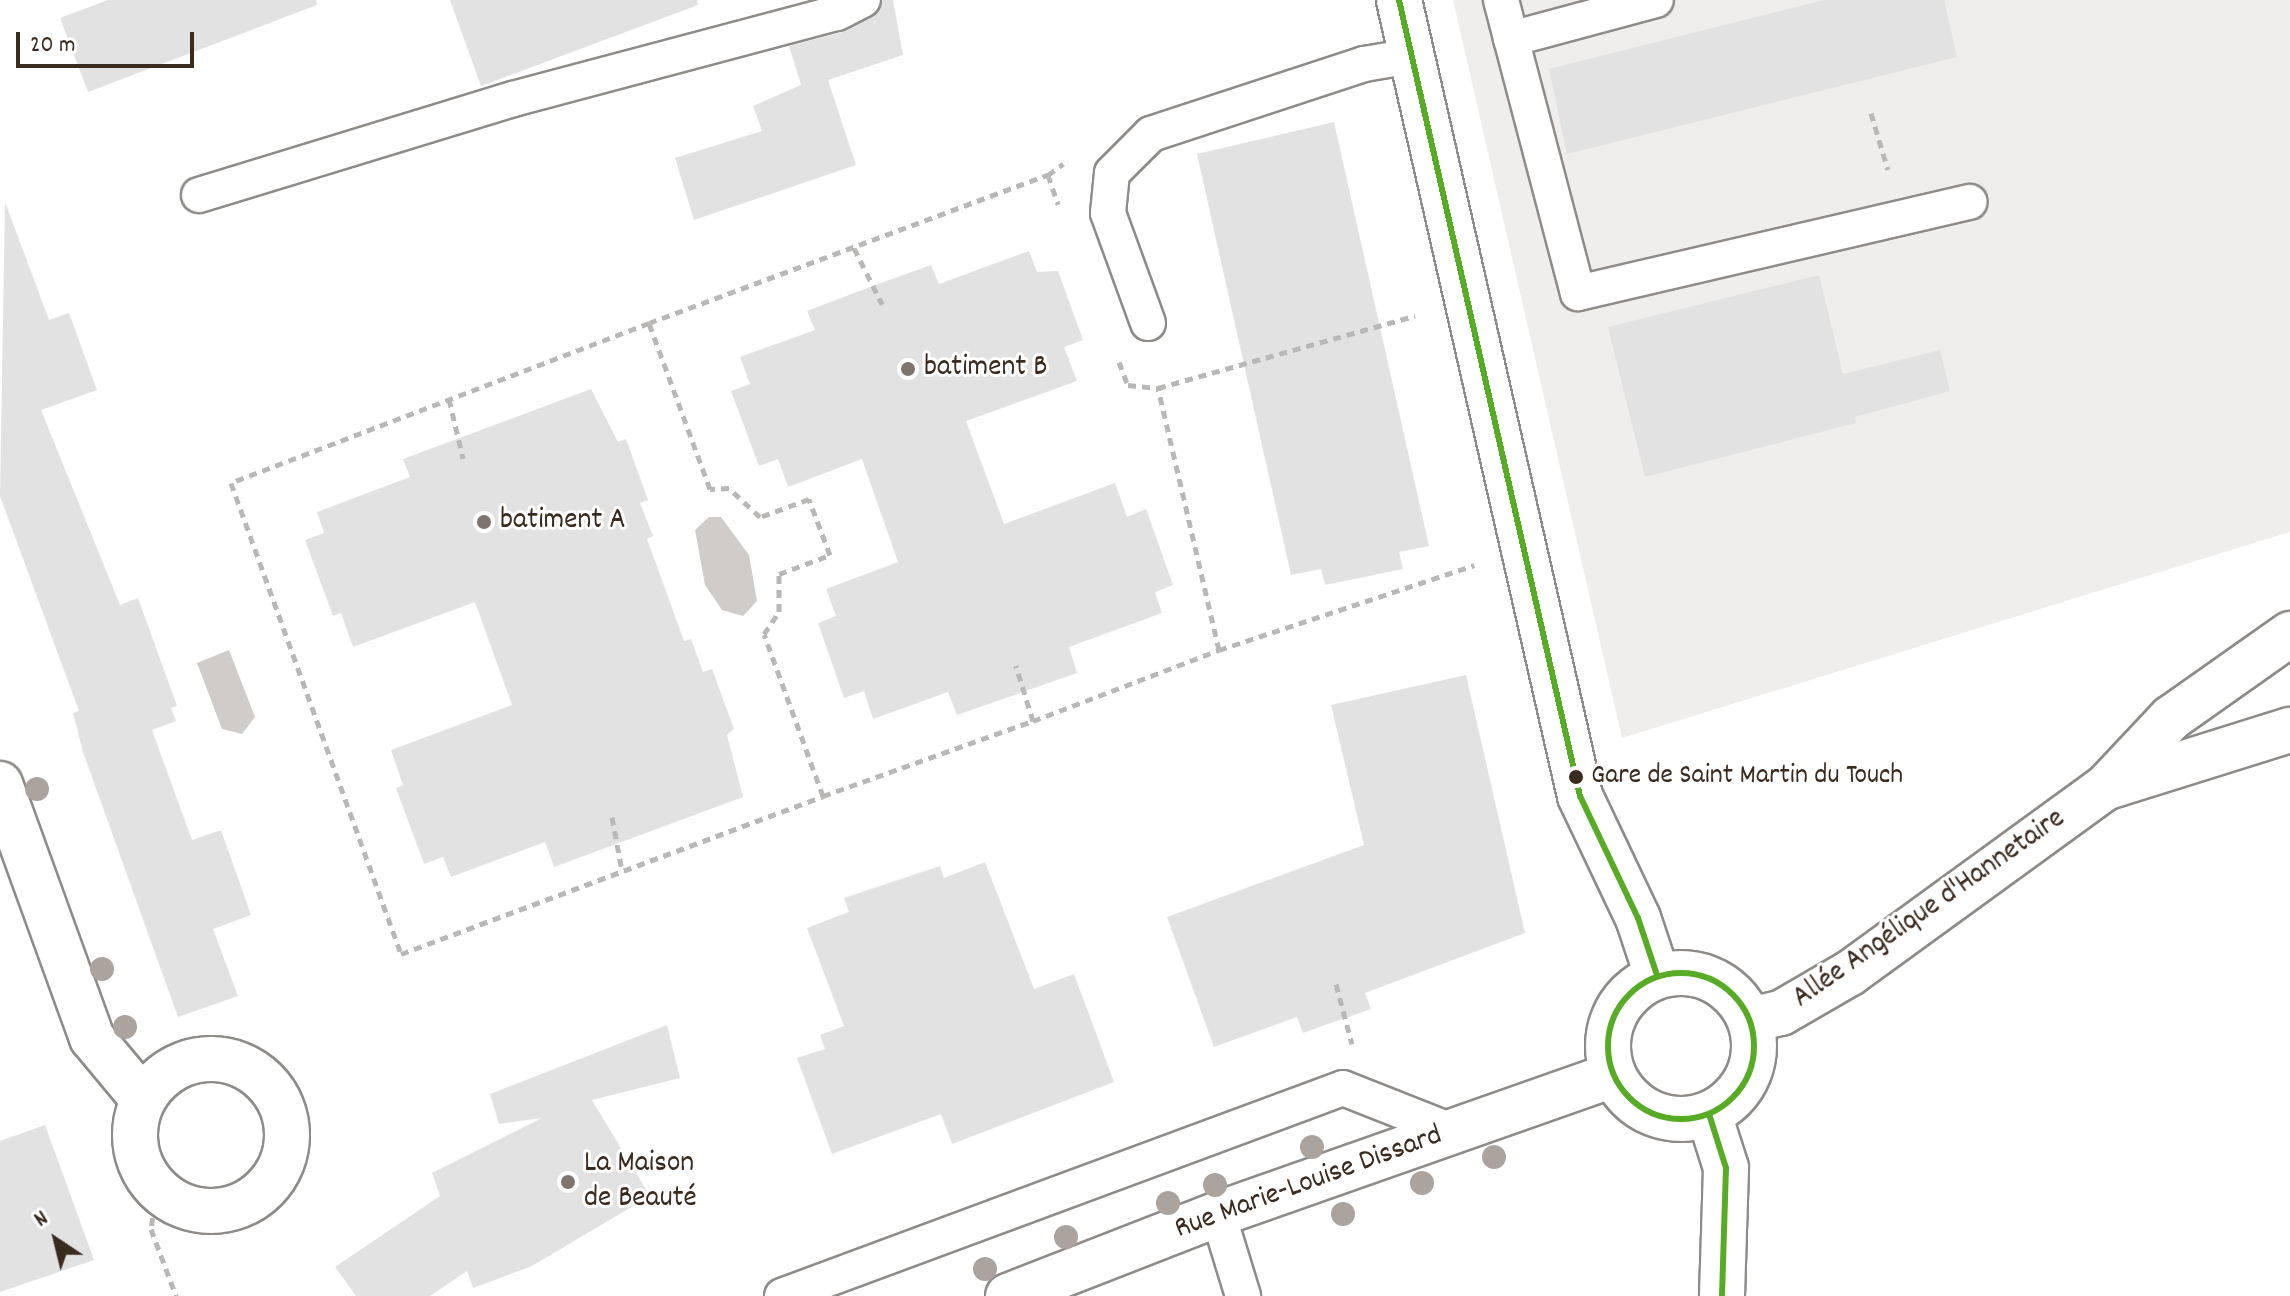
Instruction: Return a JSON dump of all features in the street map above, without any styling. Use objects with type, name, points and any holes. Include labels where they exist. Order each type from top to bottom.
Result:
[{"type":"street","points":[[1399,0],[1580,796],[1638,918],[1657,975]]},
{"type":"street","name":"Allée Angélique d'Hannetaire","points":[[1750,1020],[1781,1013],[1850,973],[2105,788],[2171,718],[2290,634]]},
{"type":"street","name":"Allée Angélique d'Hannetaire","points":[[2105,788],[2290,730]]},
{"type":"street","points":[[0,784],[92,1038],[142,1098]]},
{"type":"street","points":[[1686,972],[1713,979],[1735,996],[1750,1020],[1755,1048],[1749,1076],[1732,1099],[1709,1114],[1681,1121],[1653,1115],[1628,1099],[1612,1075],[1606,1045],[1613,1015],[1631,991],[1657,975],[1686,972]]},
{"type":"street","points":[[225,1058],[254,1070],[279,1097],[287,1149],[269,1185],[230,1210],[189,1209],[156,1190],[142,1170],[133,1132],[142,1098],[171,1068],[225,1058]]},
{"type":"street","name":"Rue Marie-Louise Dissard","points":[[1008,1296],[1218,1214],[1612,1075]]},
{"type":"street","points":[[1709,1114],[1726,1168],[1722,1296]]},
{"type":"lane","points":[[199,195],[513,99],[837,13],[863,0]]},
{"type":"lane","points":[[1501,0],[1578,293],[1970,202]]},
{"type":"lane","points":[[1511,39],[1656,0]]},
{"type":"lane","points":[[1148,323],[1108,213],[1112,173],[1151,134],[1364,64],[1412,56]]},
{"type":"lane","points":[[782,1296],[1343,1088],[1454,1132]]},
{"type":"lane","points":[[1218,1214],[1243,1296]]},
{"type":"path","points":[[1871,113],[1901,217]]},
{"type":"path","points":[[1064,217],[1048,175],[231,483],[401,954],[1219,650],[1524,548]]},
{"type":"path","points":[[854,248],[882,304]]},
{"type":"path","points":[[1117,357],[1128,385],[1158,388],[1466,301]]},
{"type":"path","points":[[649,323],[710,489],[729,488],[760,517],[809,499],[830,555],[779,574],[779,612],[764,634],[823,796]]},
{"type":"path","points":[[1158,388],[1219,650]]},
{"type":"path","points":[[449,399],[463,458]]},
{"type":"path","points":[[1016,666],[1033,721]]},
{"type":"path","points":[[612,817],[622,871]]},
{"type":"path","points":[[1336,984],[1354,1035]]},
{"type":"path","points":[[156,1190],[151,1229],[176,1296]]},
{"type":"shaded area","points":[[1453,0],[2290,0],[2290,532],[1622,738]]},
{"type":"shaded area","points":[[709,517],[721,517],[749,555],[757,601],[743,616],[722,610],[705,585],[695,530]]},
{"type":"shaded area","points":[[229,650],[255,717],[242,734],[222,729],[197,663]]},
{"type":"building","points":[[108,0],[316,0],[317,5],[88,92],[60,18]]},
{"type":"building","points":[[450,0],[697,0],[698,5],[481,86]]},
{"type":"building","points":[[883,0],[893,0],[903,55],[828,80],[856,165],[694,220],[675,158],[762,131],[753,106],[801,85],[789,46],[846,31],[873,17]]},
{"type":"building","points":[[1824,0],[1944,0],[1957,57],[1567,154],[1549,69]]},
{"type":"building","points":[[1334,122],[1429,546],[1399,552],[1403,569],[1325,585],[1321,569],[1291,575],[1197,154]]},
{"type":"building","points":[[5,202],[49,320],[69,313],[97,390],[41,410],[120,605],[138,598],[177,706],[171,708],[176,721],[152,730],[192,840],[221,830],[251,915],[213,929],[238,996],[178,1017],[83,752],[73,713],[79,711],[0,496]]},
{"type":"building","points":[[1029,251],[1037,272],[1058,271],[1083,340],[1064,347],[1077,381],[966,421],[1004,524],[1115,483],[1127,517],[1146,509],[1173,585],[1155,592],[1162,613],[1069,647],[1077,673],[957,715],[948,692],[873,719],[864,691],[844,698],[818,623],[836,616],[826,589],[898,562],[862,459],[788,487],[778,459],[759,466],[731,391],[750,384],[740,357],[815,330],[807,311],[870,287],[931,265],[939,284]]},
{"type":"building","points":[[1819,275],[1843,374],[1940,350],[1950,391],[1855,417],[1856,423],[1645,477],[1608,327]]},
{"type":"building","points":[[591,389],[618,442],[626,439],[648,500],[640,503],[653,536],[647,539],[684,641],[691,639],[703,672],[712,669],[734,729],[727,735],[743,797],[554,867],[545,842],[451,877],[443,857],[424,864],[396,788],[403,785],[391,750],[512,705],[475,602],[353,647],[341,613],[333,616],[305,540],[324,533],[317,512],[410,477],[403,459]]},
{"type":"building","points":[[1466,675],[1525,933],[1365,993],[1371,1009],[1303,1033],[1297,1017],[1214,1047],[1167,917],[1364,845],[1331,705]]},
{"type":"building","points":[[985,862],[1034,989],[1074,974],[1114,1082],[952,1144],[941,1114],[832,1154],[797,1058],[825,1049],[820,1035],[844,1026],[807,928],[849,912],[844,898],[940,866],[944,878]]},
{"type":"building","points":[[667,1025],[680,1078],[592,1100],[650,1196],[532,1266],[473,1288],[467,1271],[430,1296],[356,1296],[335,1267],[440,1196],[432,1173],[542,1118],[499,1124],[490,1094]]},
{"type":"building","points":[[45,1125],[94,1260],[0,1292],[0,1141]]},
{"type":"transit line","points":[[1399,0],[1580,796],[1638,918],[1657,975]]},
{"type":"transit line","points":[[1681,973],[1709,978],[1733,994],[1749,1018],[1754,1046],[1749,1074],[1733,1098],[1709,1114],[1681,1119],[1653,1114],[1629,1098],[1613,1074],[1608,1046],[1613,1018],[1629,994],[1653,978],[1681,973]]},
{"type":"transit line","points":[[1709,1114],[1726,1168],[1722,1296]]},
{"type":"place","name":"batiment B","points":[[908,369]]},
{"type":"place","name":"batiment A","points":[[484,522]]},
{"type":"place","name":"Gare de Saint Martin du Touch","points":[[1576,777]]},
{"type":"place","name":"La Maison de Beauté","points":[[568,1182]]}]
